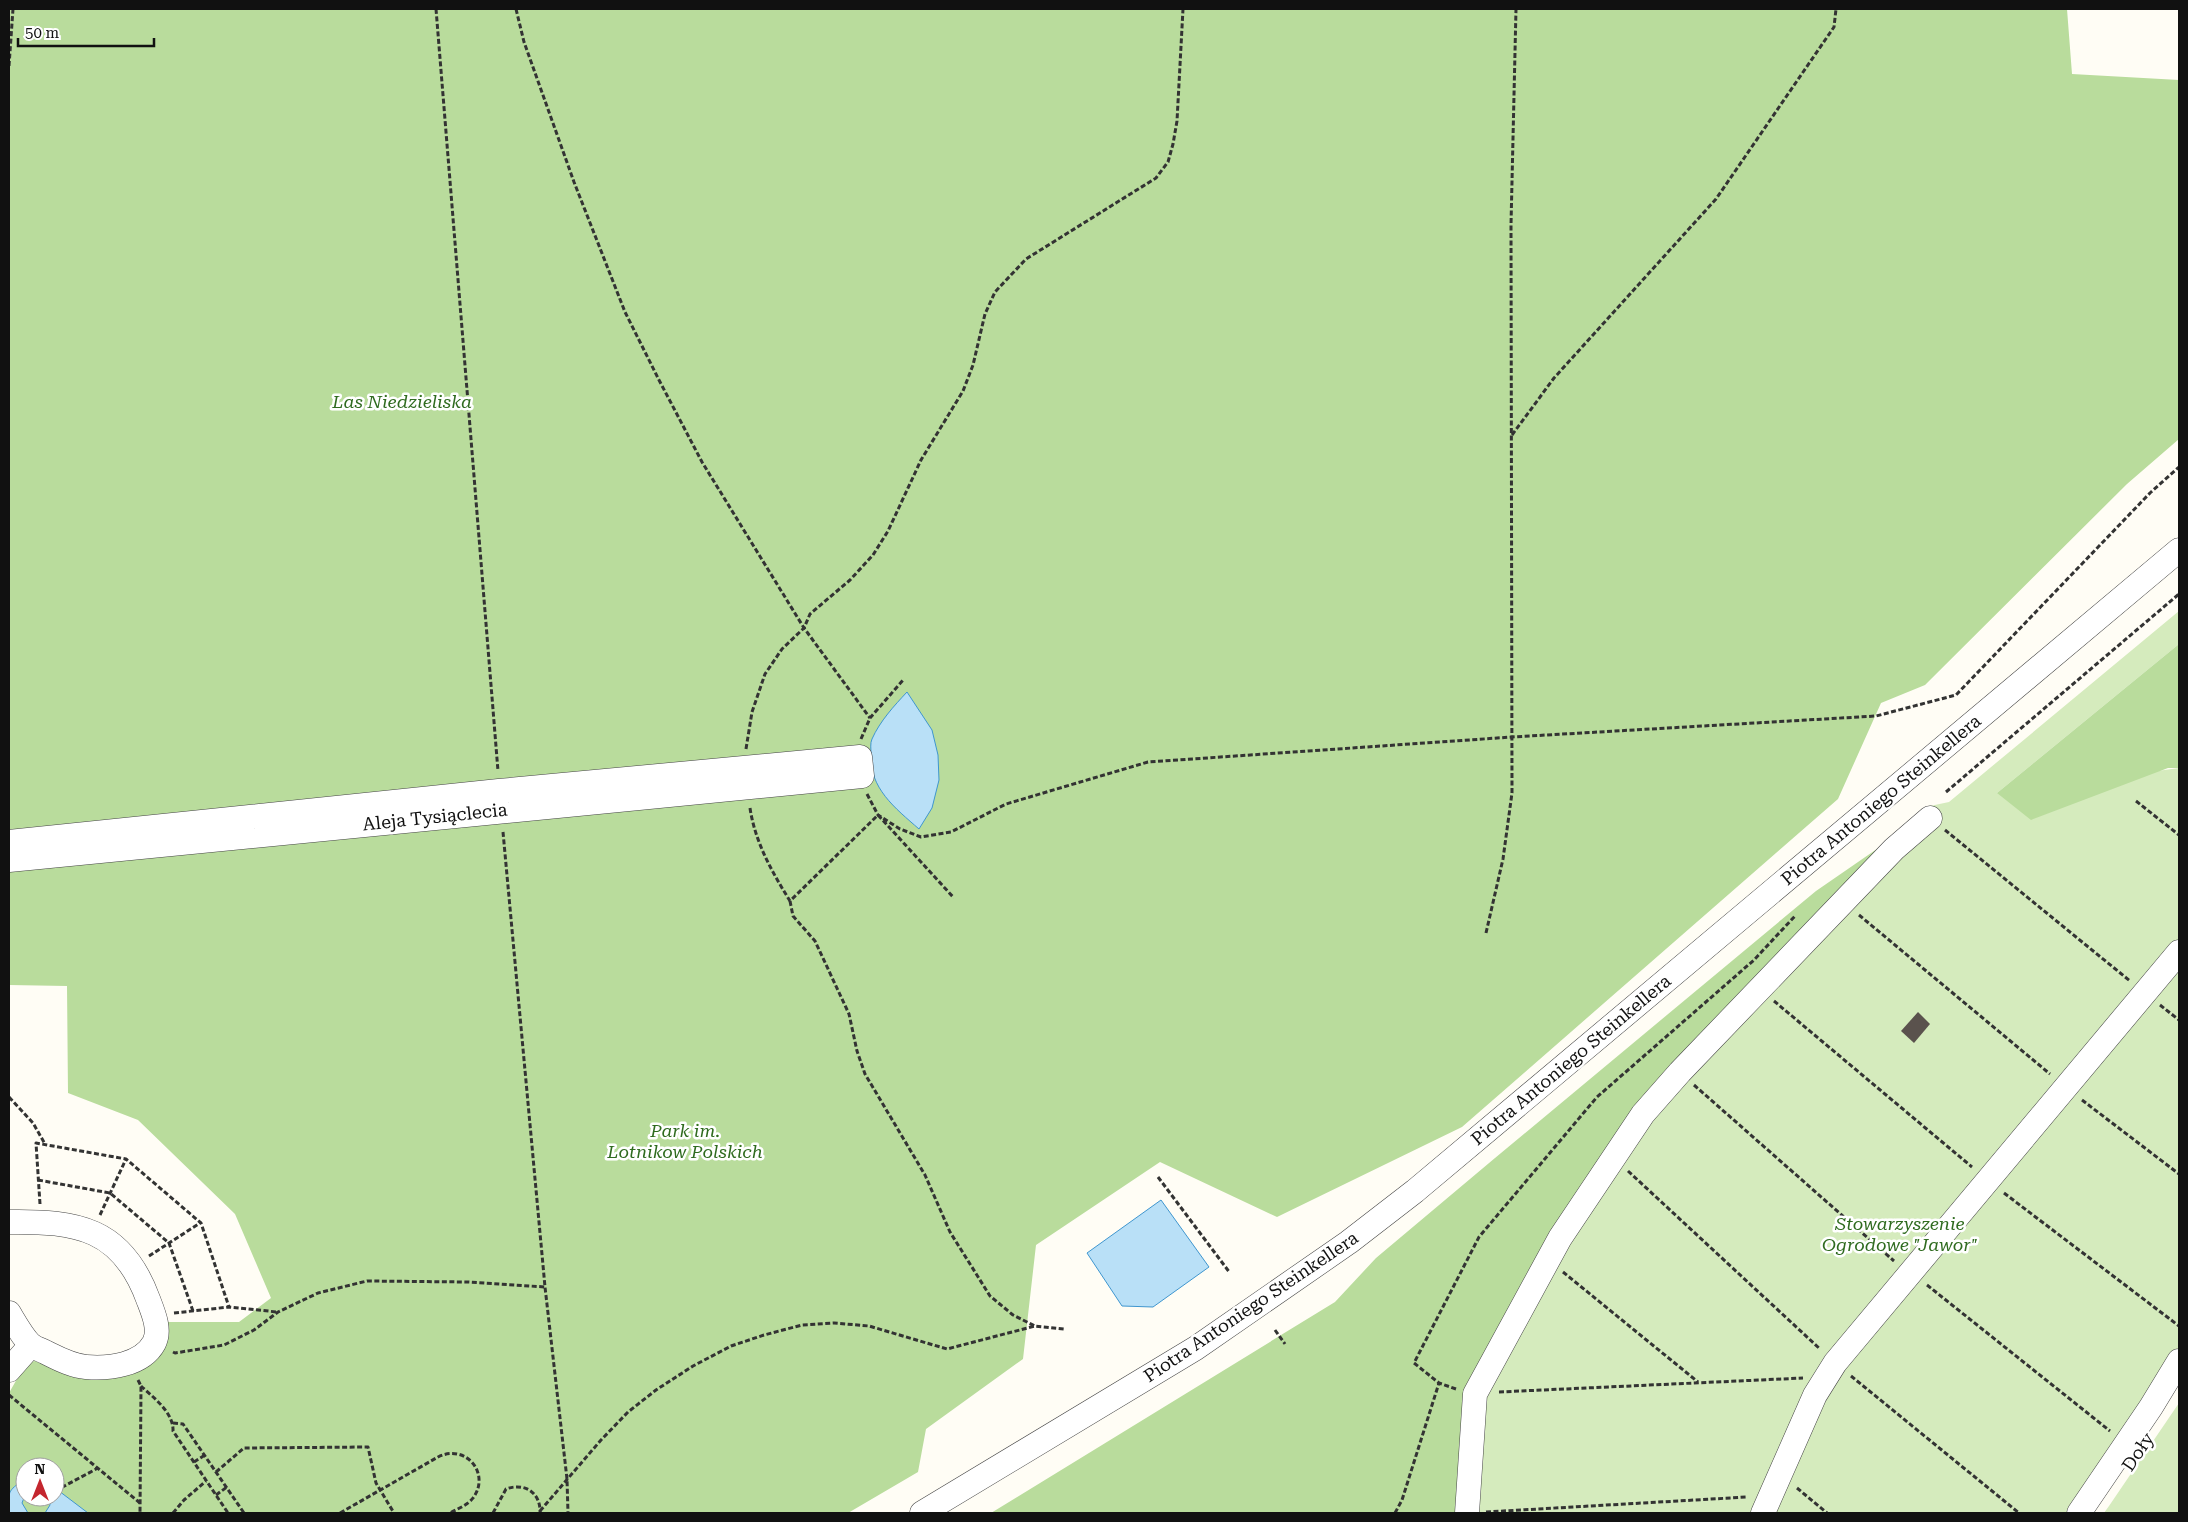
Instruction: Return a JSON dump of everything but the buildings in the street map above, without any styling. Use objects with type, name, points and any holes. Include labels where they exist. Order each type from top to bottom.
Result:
[{"type":"street","name":"Piotra Antoniego Steinkellera","points":[[922,1513],[1196,1348],[1350,1242],[1416,1191],[2179,550]]},
{"type":"street","name":"Aleja Tysiąclecia","points":[[9,842],[500,801],[861,766]]},
{"type":"street","name":"Aleja Tysiąclecia","points":[[9,860],[500,801]]},
{"type":"street","points":[[1467,1513],[1475,1394],[1560,1238],[1644,1114],[1668,1086],[1894,849],[1930,818]]},
{"type":"street","points":[[1767,1504],[1815,1395],[1830,1370],[2179,952]]},
{"type":"street","points":[[9,1222],[41,1221],[67,1224],[93,1232],[115,1248],[133,1266],[154,1315],[156,1329],[154,1342],[146,1352],[130,1363],[85,1367],[63,1361],[31,1345],[9,1313]]},
{"type":"street","points":[[9,1370],[31,1345]]},
{"type":"street","points":[[2079,1513],[2151,1407],[2179,1361]]},
{"type":"street","name":"Doły","points":[[2097,1513],[2179,1391]]},
{"type":"path","points":[[9,66],[12,9]]},
{"type":"path","points":[[436,9],[454,208],[458,298],[473,454],[500,801],[545,1288],[567,1479],[568,1513]]},
{"type":"path","points":[[516,9],[524,42],[574,182],[625,312],[702,462],[804,628],[870,718]]},
{"type":"path","points":[[804,628],[810,614],[850,580],[874,555],[888,531],[921,460],[964,391],[973,364],[985,314],[994,292],[1026,259],[1156,178],[1168,162],[1174,144],[1177,121],[1184,9]]},
{"type":"path","points":[[1486,933],[1504,850],[1512,793],[1511,225],[1516,9]]},
{"type":"path","points":[[1511,436],[1554,378],[1716,199],[1834,27],[1836,9]]},
{"type":"path","points":[[878,815],[900,829],[921,837],[951,832],[1006,804],[1148,762],[1512,737],[1876,716],[1956,695],[2150,493],[2179,467]]},
{"type":"path","points":[[1946,792],[2179,594]]},
{"type":"path","points":[[904,679],[870,718],[861,739],[861,766],[868,798],[878,815],[954,898]]},
{"type":"path","points":[[2136,801],[2179,834]]},
{"type":"path","points":[[1930,818],[2179,1020]]},
{"type":"path","points":[[790,902],[792,916],[815,941],[849,1014],[864,1074],[925,1175],[950,1232],[990,1296],[1013,1315],[1035,1326]]},
{"type":"path","points":[[1843,902],[2066,1088],[2179,1174]]},
{"type":"path","points":[[1795,916],[1754,960],[1597,1097],[1479,1237],[1414,1362],[1438,1383],[1475,1394],[1698,1383],[1830,1370]]},
{"type":"path","points":[[1760,990],[1988,1181],[2179,1326]]},
{"type":"path","points":[[9,1096],[33,1123],[45,1145]]},
{"type":"path","points":[[41,1221],[36,1144],[126,1159],[201,1223],[229,1308]]},
{"type":"path","points":[[1614,1157],[1830,1370],[2019,1513]]},
{"type":"path","points":[[93,1232],[126,1159]]},
{"type":"path","points":[[1158,1177],[1230,1273]]},
{"type":"path","points":[[38,1180],[110,1193],[169,1243],[194,1311]]},
{"type":"path","points":[[133,1266],[201,1223]]},
{"type":"path","points":[[1548,1260],[1698,1383]]},
{"type":"path","points":[[154,1342],[175,1353],[224,1345],[254,1330],[278,1312],[318,1293],[366,1281],[469,1282],[545,1288]]},
{"type":"path","points":[[154,1315],[229,1308],[278,1312]]},
{"type":"path","points":[[540,1512],[567,1479],[628,1412],[656,1390],[693,1366],[731,1346],[802,1325],[869,1326],[947,1349],[1035,1326],[1064,1329]]},
{"type":"path","points":[[1275,1330],[1285,1344]]},
{"type":"path","points":[[130,1363],[141,1386],[155,1398],[173,1423],[173,1431],[228,1513]]},
{"type":"path","points":[[1395,1513],[1402,1500],[1438,1383]]},
{"type":"path","points":[[140,1513],[141,1386]]},
{"type":"path","points":[[9,1395],[140,1503]]},
{"type":"path","points":[[173,1423],[183,1424],[244,1513]]},
{"type":"path","points":[[216,1472],[244,1448],[368,1447],[376,1483],[394,1513]]},
{"type":"path","points":[[340,1513],[446,1453],[462,1454],[470,1459],[480,1478],[472,1499],[450,1513]]},
{"type":"path","points":[[194,1462],[204,1455]]},
{"type":"path","points":[[65,1485],[98,1468]]},
{"type":"path","points":[[1780,1474],[1826,1513]]},
{"type":"path","points":[[173,1513],[184,1500],[206,1481]]},
{"type":"path","points":[[493,1513],[506,1489],[514,1486],[528,1488],[534,1493],[539,1501],[540,1512]]},
{"type":"path","points":[[216,1495],[227,1488]]},
{"type":"path","points":[[1467,1513],[1767,1504]]},
{"type":"green space","name":"Las Niedzieliska","points":[[9,9],[2067,9],[2072,74],[2179,80],[2179,439],[2127,484],[1925,685],[1881,703],[1838,799],[1462,1127],[1277,1217],[1160,1162],[1036,1245],[1023,1359],[926,1429],[918,1472],[848,1513],[9,1513],[9,1393],[26,1363],[35,1361],[94,1379],[167,1322],[239,1322],[271,1298],[235,1214],[138,1120],[68,1093],[67,986],[9,985]]},
{"type":"green space","name":"Stowarzyszenie Ogrodowe \"Jawor\"","points":[[2179,611],[2179,644],[1997,793],[2179,768],[2179,1378],[2089,1513],[1462,1513],[1468,1392],[1553,1237],[1887,842],[1930,806],[1949,802]]},
{"type":"green space","points":[[2179,644],[2179,768],[2168,768],[2031,820],[1997,793]]},
{"type":"green space","points":[[1887,842],[1681,1060],[1468,1392],[1462,1513],[991,1513],[1335,1302],[1376,1258],[1495,1158],[1816,891]]},
{"type":"green space","points":[[2179,1403],[2179,1513],[2104,1513],[2109,1506]]},
{"type":"water","points":[[907,692],[932,730],[938,755],[939,780],[932,808],[919,829],[885,796],[874,777],[872,766],[871,742],[875,732],[892,708]]},
{"type":"water","points":[[1161,1200],[1209,1267],[1153,1307],[1122,1306],[1087,1253]]},
{"type":"water","points":[[14,1487],[15,1507],[24,1507],[28,1513],[9,1513],[10,1493]]},
{"type":"water","points":[[65,1496],[88,1513],[45,1513],[49,1507],[65,1507]]},
{"type":"park label","name":"Park im. Lotnikow Polskich","points":[[685,1141]]}]
